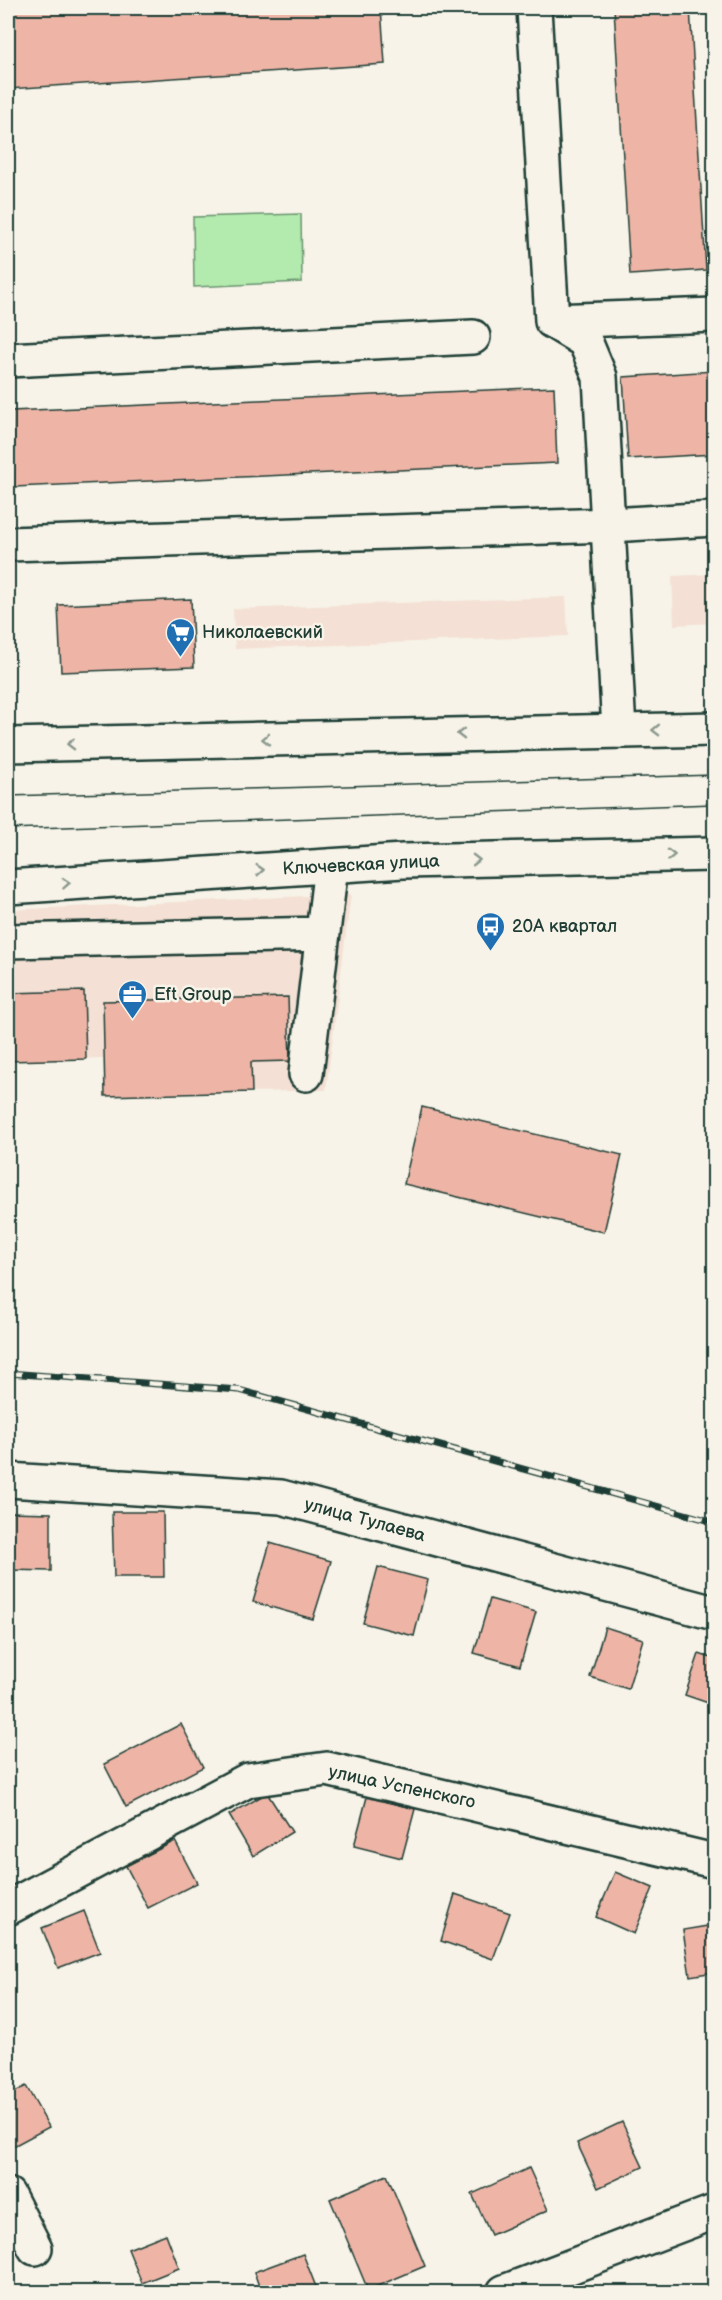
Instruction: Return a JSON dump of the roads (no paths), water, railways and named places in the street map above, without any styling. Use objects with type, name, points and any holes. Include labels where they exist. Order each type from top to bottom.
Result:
[{"type":"street","points":[[534,8],[552,321]]},
{"type":"street","points":[[552,321],[714,315]]},
{"type":"street","points":[[552,321],[585,341],[600,377],[610,525],[619,731]]},
{"type":"street","points":[[8,360],[473,337]]},
{"type":"street","points":[[8,544],[610,525],[714,519]]},
{"type":"street","points":[[8,746],[714,729]]},
{"type":"street","name":"Ключевская улица","points":[[8,887],[403,861],[714,854]]},
{"type":"street","points":[[306,1074],[331,866]]},
{"type":"street","points":[[8,941],[323,934]]},
{"type":"street","name":"улица Тулаева","points":[[8,1480],[281,1497],[714,1613]]},
{"type":"street","name":"улица Успенского","points":[[8,1908],[248,1780],[327,1768],[714,1861]]},
{"type":"street","points":[[8,2195],[35,2248]]},
{"type":"street","points":[[504,2292],[714,2212]]},
{"type":"tram line","points":[[8,796],[714,775]]},
{"type":"tram line","points":[[8,829],[714,804]]},
{"type":"railway","points":[[8,1373],[239,1390],[714,1522]]},
{"type":"place","name":"Николаевский","points":[[181,658]]},
{"type":"place","name":"20А квартал","points":[[491,952]]},
{"type":"place","name":"Eft Group","points":[[133,1020]]}]
